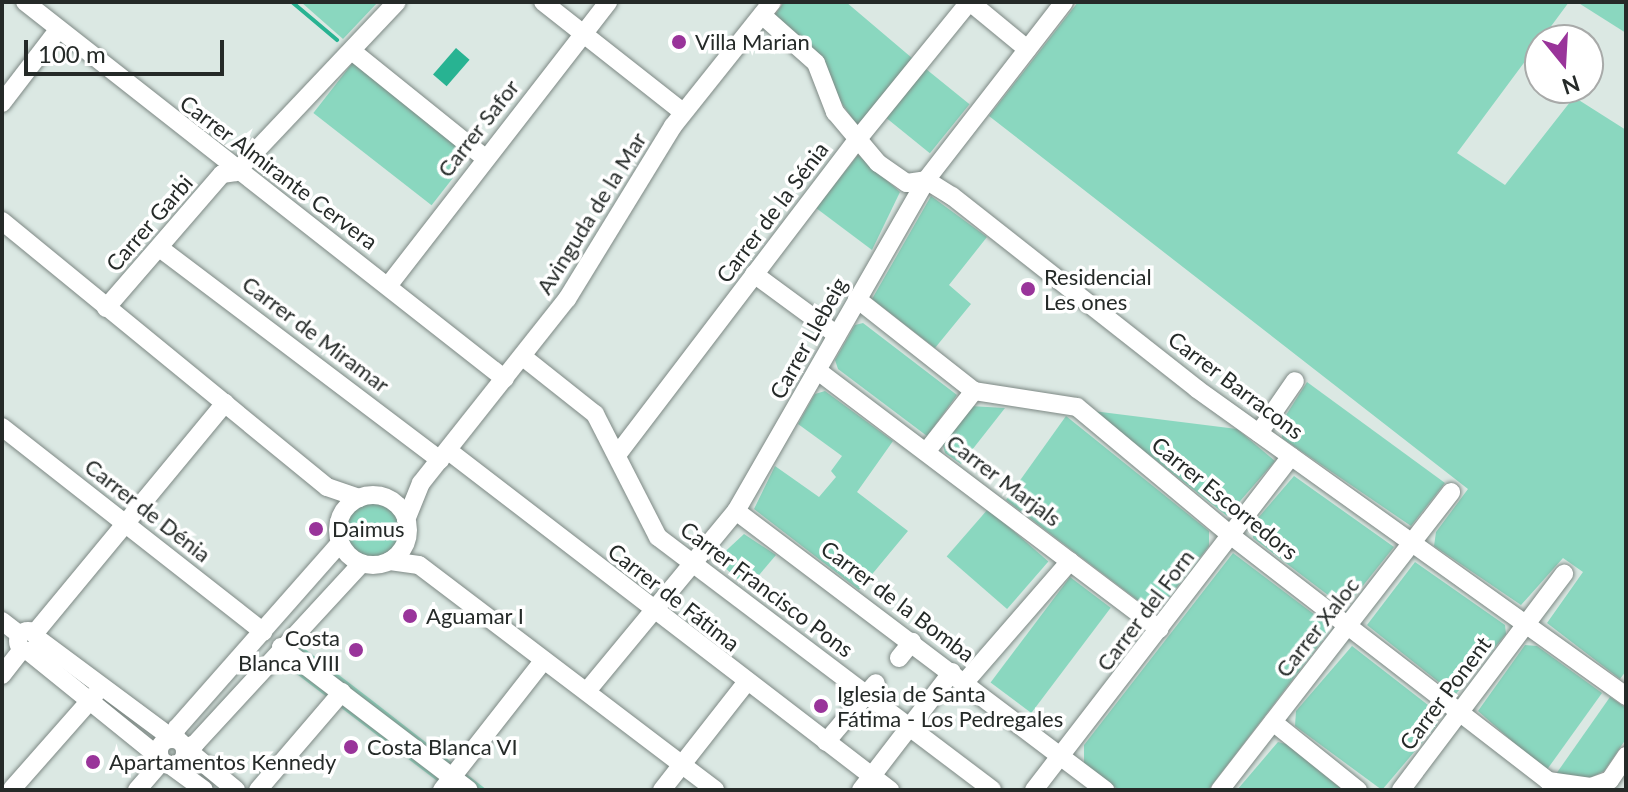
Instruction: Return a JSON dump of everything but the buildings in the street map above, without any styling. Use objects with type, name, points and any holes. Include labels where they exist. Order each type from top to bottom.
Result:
[{"type":"street","name":"Carrer Almirante Cervera","points":[[25,2],[236,172],[505,379]]},
{"type":"street","name":"Carrer Garbi","points":[[106,308],[161,249],[222,174],[236,172],[397,2]]},
{"type":"street","points":[[543,2],[683,112]]},
{"type":"street","name":"Carrer Safor","points":[[388,286],[608,2]]},
{"type":"street","points":[[970,2],[1027,49]]},
{"type":"street","name":"Carrer de la Sénia","points":[[617,455],[857,140],[970,2]]},
{"type":"street","name":"Carrer Llebeig","points":[[587,691],[736,511],[926,180],[1064,2]]},
{"type":"street","name":"Carrer Barracons","points":[[767,8],[816,63],[835,112],[857,140],[907,183],[926,180],[1259,433],[1626,696]]},
{"type":"street","name":"Avinguda de la Mar","points":[[407,528],[420,486],[523,357],[595,259],[683,112],[767,8]]},
{"type":"street","points":[[2,103],[58,30]]},
{"type":"street","points":[[352,51],[485,158]]},
{"type":"street","points":[[2,221],[327,487],[359,498],[382,496],[420,486]]},
{"type":"street","name":"Carrer de Miramar","points":[[161,249],[445,456]]},
{"type":"street","points":[[754,274],[837,335]]},
{"type":"street","name":"Carrer Escorredors","points":[[857,299],[974,391],[1077,407],[1231,536],[1550,788]]},
{"type":"street","name":"Carrer Francisco Pons","points":[[523,357],[595,414],[658,537],[690,563],[871,689],[908,727],[992,790]]},
{"type":"street","name":"Carrer Marjals","points":[[818,371],[1159,629]]},
{"type":"street","points":[[1259,433],[1295,381]]},
{"type":"street","points":[[926,452],[974,391]]},
{"type":"street","points":[[2,675],[225,403]]},
{"type":"street","name":"Carrer de Dénia","points":[[2,427],[263,632]]},
{"type":"street","name":"Carrer de Fátima","points":[[445,456],[826,742],[866,783],[890,790]]},
{"type":"street","name":"Carrer del Forn","points":[[1034,790],[1291,456]]},
{"type":"street","points":[[327,487],[338,522],[340,543],[361,564]]},
{"type":"street","name":"Carrer Xaloc","points":[[1220,790],[1451,492]]},
{"type":"street","points":[[382,496],[393,501],[407,528],[419,565]]},
{"type":"street","points":[[338,522],[359,498]]},
{"type":"street","name":"Carrer de la Bomba","points":[[736,511],[1105,790]]},
{"type":"street","points":[[390,561],[407,528]]},
{"type":"street","points":[[179,743],[177,728],[340,543]]},
{"type":"street","points":[[137,790],[163,761],[161,744],[195,744],[281,647],[361,564],[390,561],[419,565],[715,790]]},
{"type":"street","points":[[866,783],[908,727],[1070,561]]},
{"type":"street","points":[[1527,626],[1564,574]]},
{"type":"street","points":[[2,621],[95,694],[163,761],[204,790]]},
{"type":"street","name":"Carrer Ponent","points":[[1401,790],[1527,626]]},
{"type":"street","points":[[899,658],[912,642]]},
{"type":"street","points":[[281,647],[342,692],[447,784],[469,790]]},
{"type":"street","points":[[447,784],[544,660]]},
{"type":"street","points":[[662,790],[680,763],[746,683]]},
{"type":"street","points":[[826,742],[871,689]]},
{"type":"street","points":[[258,790],[342,692]]},
{"type":"street","points":[[95,694],[179,743],[236,790]]},
{"type":"street","points":[[9,786],[95,694]]},
{"type":"street","points":[[1273,722],[1358,790]]},
{"type":"street","points":[[1550,788],[1591,787],[1610,780],[1626,756]]},
{"type":"shaded area","points":[[301,2],[378,2],[343,39]]},
{"type":"shaded area","points":[[784,2],[846,2],[912,58],[858,127],[839,99],[824,60],[775,15]]},
{"type":"shaded area","points":[[1078,2],[1569,2],[1553,24],[1524,24],[1524,63],[1457,153],[1505,185],[1569,104],[1585,104],[1626,130],[1626,671],[1620,679],[1547,623],[1583,572],[1563,558],[1521,605],[1434,546],[1436,532],[1468,489],[989,116]]},
{"type":"shaded area","points":[[1577,2],[1626,2],[1626,33]]},
{"type":"shaded area","points":[[456,48],[470,60],[447,86],[433,74]]},
{"type":"shaded area","points":[[354,61],[472,153],[432,205],[313,113]]},
{"type":"shaded area","points":[[926,69],[970,104],[930,153],[886,118]]},
{"type":"shaded area","points":[[858,155],[900,192],[872,250],[816,208]]},
{"type":"shaded area","points":[[931,196],[987,237],[949,285],[971,304],[935,348],[872,299]]},
{"type":"shaded area","points":[[863,323],[957,395],[927,436],[838,369],[835,360],[855,325]]},
{"type":"shaded area","points":[[1307,382],[1445,483],[1411,526],[1282,438],[1281,423]]},
{"type":"shaded area","points":[[825,391],[893,441],[857,492],[908,531],[859,590],[754,509],[775,466],[819,497],[836,477],[831,471],[842,456],[798,424],[815,394]]},
{"type":"shaded area","points":[[970,406],[1005,408],[961,464],[945,453],[942,442]]},
{"type":"shaded area","points":[[1093,411],[1237,429],[1275,461],[1227,516]]},
{"type":"shaded area","points":[[1066,416],[1209,531],[1209,546],[1159,610],[1148,608],[1006,500]]},
{"type":"shaded area","points":[[1294,476],[1394,547],[1345,608],[1253,538],[1252,525]]},
{"type":"shaded area","points":[[372,495],[397,505],[407,530],[397,555],[372,565],[347,555],[337,530],[347,505]]},
{"type":"shaded area","points":[[988,509],[1048,561],[1007,609],[947,557]]},
{"type":"shaded area","points":[[744,534],[776,555],[748,588],[716,560]]},
{"type":"shaded area","points":[[1233,553],[1327,624],[1329,632],[1208,790],[1119,790],[1084,764],[1084,745]]},
{"type":"shaded area","points":[[1415,562],[1505,625],[1506,634],[1455,695],[1367,625]]},
{"type":"shaded area","points":[[1070,577],[1111,608],[1031,713],[991,682]]},
{"type":"shaded area","points":[[297,643],[487,790],[449,790],[281,662]]},
{"type":"shaded area","points":[[1525,645],[1537,646],[1602,693],[1546,771],[1478,711]]},
{"type":"shaded area","points":[[1352,646],[1437,712],[1437,725],[1382,790],[1295,726],[1296,711]]},
{"type":"shaded area","points":[[1610,697],[1626,708],[1626,739],[1604,771],[1584,781],[1556,774]]},
{"type":"shaded area","points":[[1278,742],[1286,744],[1343,790],[1237,790]]},
{"type":"waterway","points":[[292,2],[337,40]]},
{"type":"place","name":"Villa Marian","points":[[679,42]]},
{"type":"place","name":"Residencial Les ones","points":[[1028,289]]},
{"type":"place","name":"Daimus","points":[[316,529]]},
{"type":"place","name":"Aguamar I","points":[[410,616]]},
{"type":"place","name":"Costa Blanca VIII","points":[[356,650]]},
{"type":"place","name":"Iglesia de Santa Fátima - Los Pedregales","points":[[821,706]]},
{"type":"place","name":"Costa Blanca VI","points":[[351,747]]},
{"type":"place","name":"Apartamentos Kennedy","points":[[93,762]]}]
